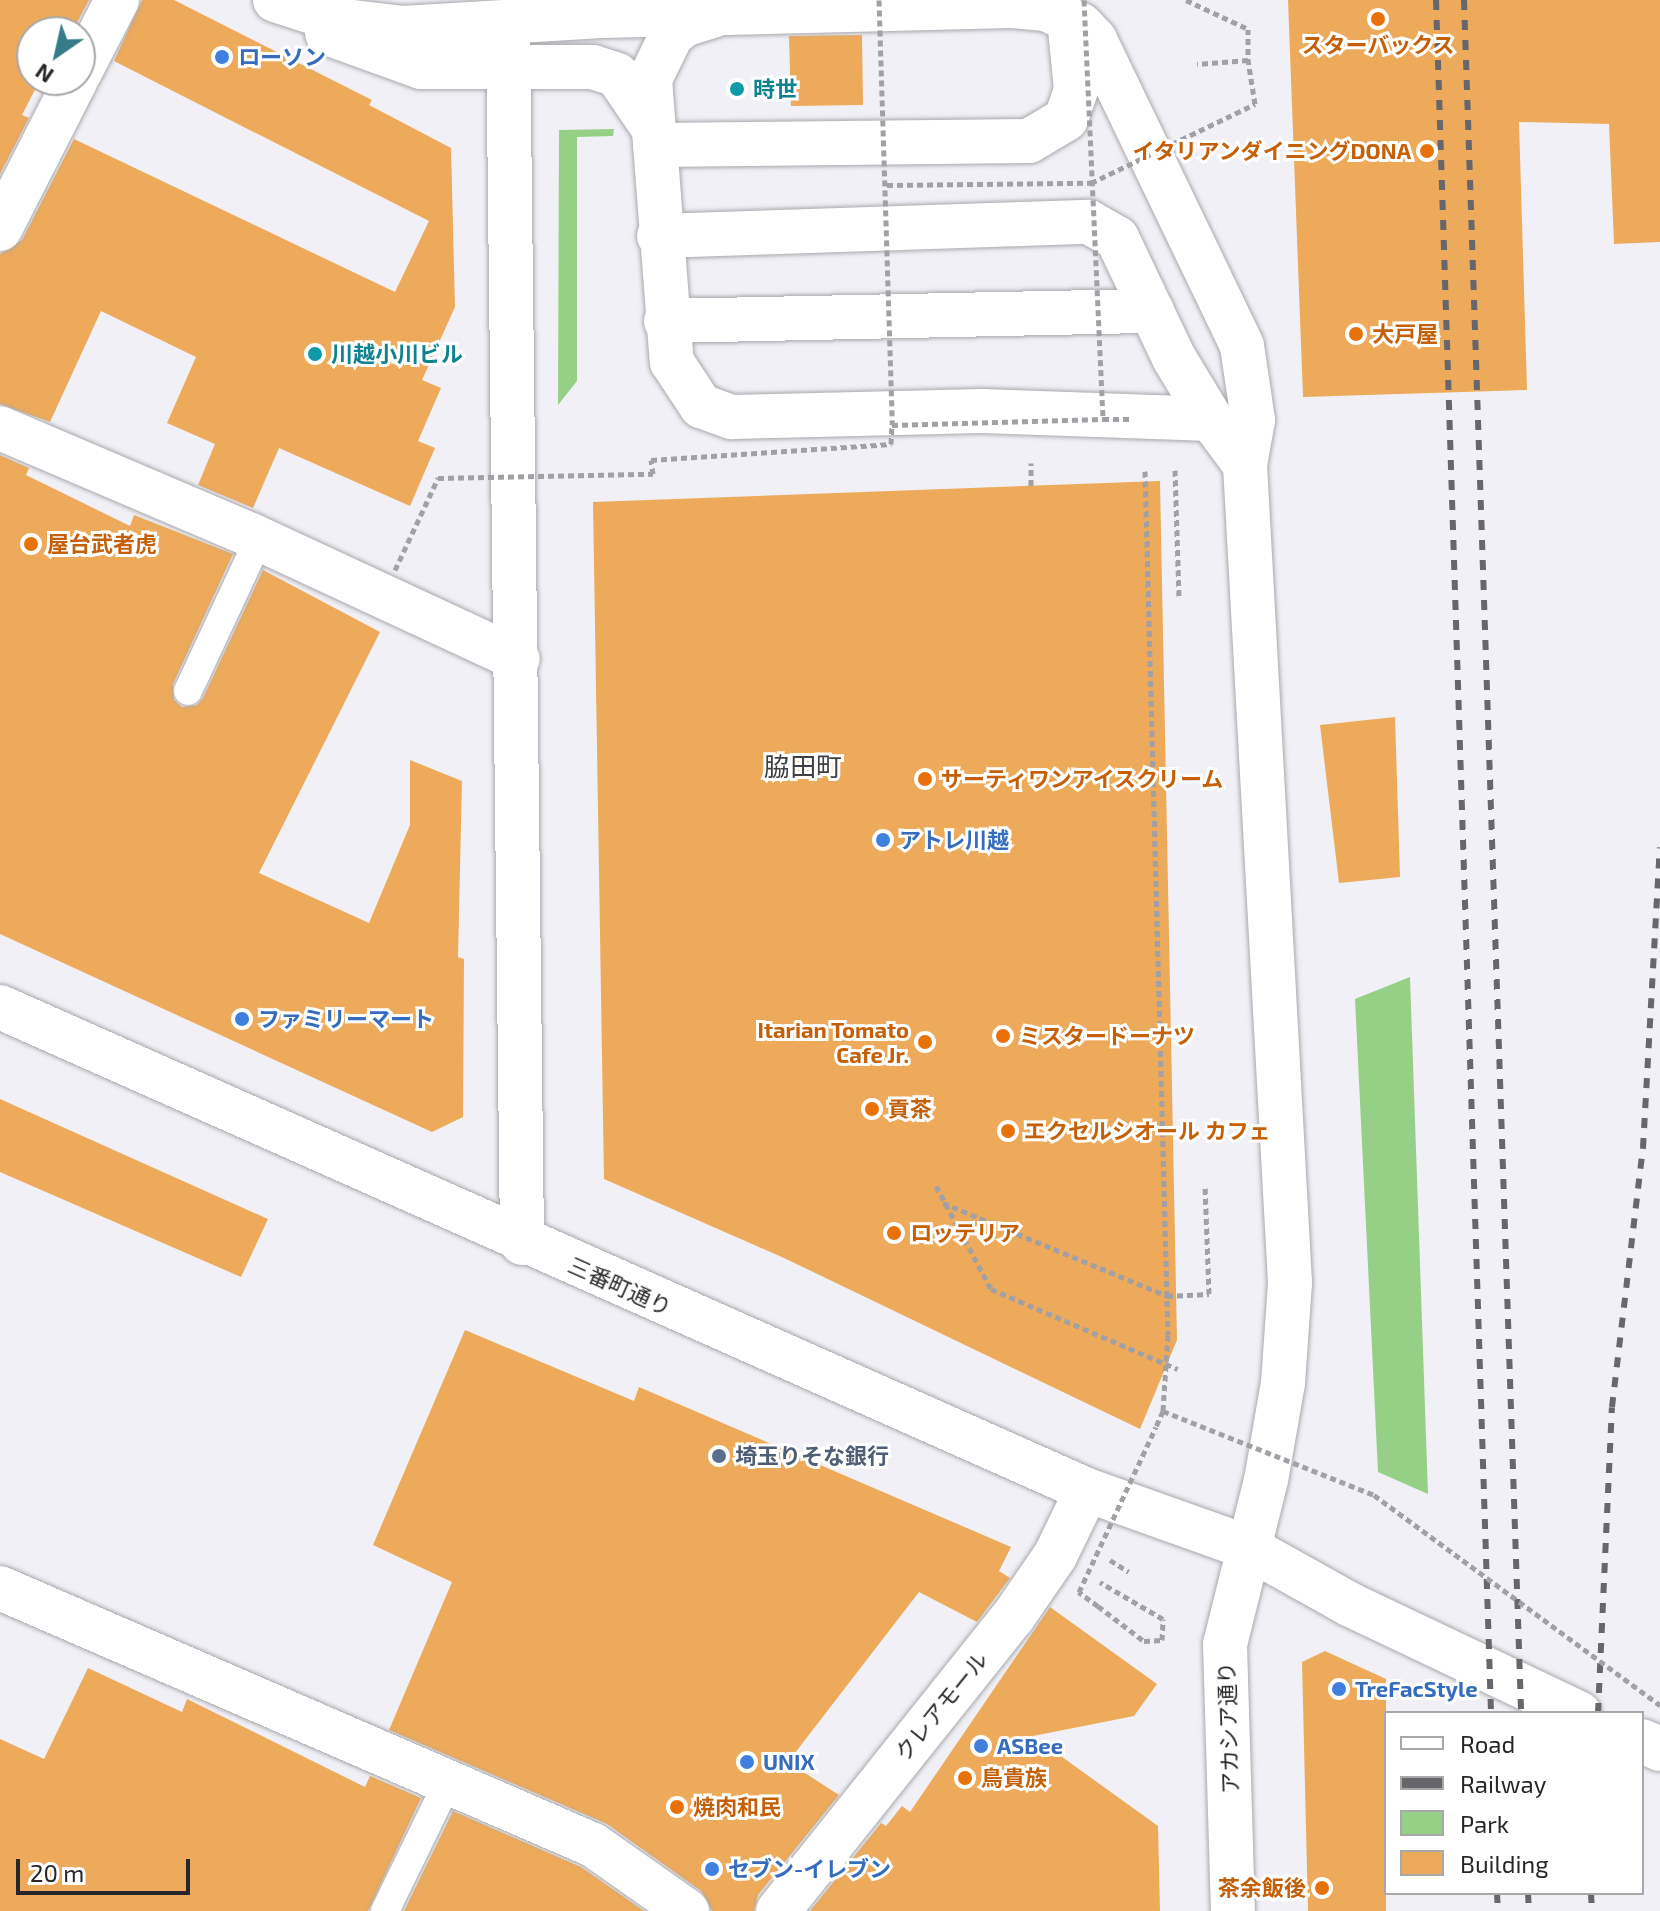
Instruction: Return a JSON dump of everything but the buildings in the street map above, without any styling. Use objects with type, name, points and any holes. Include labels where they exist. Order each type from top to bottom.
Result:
[{"type":"street","points":[[96,41],[117,0]]},
{"type":"street","points":[[268,0],[354,47],[396,62],[433,69],[593,67],[617,75],[654,138]]},
{"type":"street","points":[[275,0],[368,24],[508,25],[728,12],[1012,6],[1076,9],[1076,90],[1066,119],[1029,141],[654,138]]},
{"type":"street","name":"アカシア通り","points":[[1076,9],[1095,40],[1242,346],[1253,420],[1245,465],[1290,1283],[1283,1383],[1225,1644],[1233,1911]]},
{"type":"street","points":[[728,12],[684,25],[657,56],[650,79],[659,236],[672,362],[682,383],[701,406],[732,417],[982,411],[1211,419]]},
{"type":"street","points":[[508,25],[518,659],[522,1243]]},
{"type":"street","points":[[0,229],[68,96]]},
{"type":"street","points":[[659,236],[1072,219],[1117,238],[1152,311],[1211,419],[1245,465]]},
{"type":"street","points":[[666,321],[1152,311]]},
{"type":"street","points":[[0,428],[259,539],[518,659]]},
{"type":"street","name":"三番町通り","points":[[0,1007],[522,1243],[1087,1490],[1247,1547],[1349,1604],[1575,1711]]},
{"type":"street","name":"クレアモール","points":[[778,1911],[1013,1617],[1055,1556],[1087,1490]]},
{"type":"street","points":[[0,1588],[593,1845],[687,1911]]},
{"type":"lane","points":[[188,691],[259,539]]},
{"type":"lane","points":[[385,1911],[448,1782]]},
{"type":"path","points":[[395,570],[438,478],[653,474],[651,460],[891,444],[887,185],[879,0]]},
{"type":"path","points":[[887,185],[1091,183],[1255,104],[1248,60],[1248,29],[1186,0]]},
{"type":"path","points":[[1076,9],[1091,183],[1103,419]]},
{"type":"path","points":[[1197,64],[1248,60]]},
{"type":"path","points":[[892,425],[1130,419]]},
{"type":"path","points":[[1175,463],[1179,597]]},
{"type":"path","points":[[1089,1575],[1163,1619],[1162,1640],[1144,1641],[1079,1592],[1163,1411],[1167,1296],[1145,466]]},
{"type":"path","points":[[936,1186],[991,1289],[1178,1369]]},
{"type":"path","points":[[943,1203],[1167,1296],[1209,1294],[1205,1187]]},
{"type":"path","points":[[1163,1411],[1374,1495],[1660,1705]]},
{"type":"green space","points":[[614,129],[613,136],[577,137],[577,381],[558,405],[559,130]]},
{"type":"green space","points":[[1410,977],[1428,1494],[1378,1472],[1355,999]]},
{"type":"railway","points":[[1436,0],[1491,1711]]},
{"type":"railway","points":[[1464,0],[1521,1711]]},
{"type":"railway","points":[[1598,1711],[1612,1407],[1643,1148],[1660,847]]},
{"type":"railway","points":[[1497,1895],[1498,1911]]},
{"type":"railway","points":[[1528,1895],[1529,1911]]},
{"type":"railway","points":[[1591,1895],[1592,1911]]},
{"type":"place","name":"スターバックス","points":[[1378,19]]},
{"type":"place","name":"ローソン","points":[[222,57]]},
{"type":"place","name":"時世","points":[[737,89]]},
{"type":"place","name":"イタリアンダイニングDONA","points":[[1427,151]]},
{"type":"place","name":"大戸屋","points":[[1356,334]]},
{"type":"place","name":"川越小川ビル","points":[[315,354]]},
{"type":"place","name":"屋台武者虎","points":[[31,544]]},
{"type":"place","name":"サーティワンアイスクリーム","points":[[925,779]]},
{"type":"place","name":"アトレ川越","points":[[883,840]]},
{"type":"place","name":"ファミリーマート","points":[[242,1019]]},
{"type":"place","name":"ミスタードーナツ","points":[[1003,1036]]},
{"type":"place","name":"Itarian Tomato Cafe Jr.","points":[[925,1042]]},
{"type":"place","name":"貢茶","points":[[872,1109]]},
{"type":"place","name":"エクセルシオール カフェ","points":[[1008,1131]]},
{"type":"place","name":"ロッテリア","points":[[894,1233]]},
{"type":"place","name":"埼玉りそな銀行","points":[[719,1456]]},
{"type":"place","name":"TreFacStyle","points":[[1339,1689]]},
{"type":"place","name":"ASBee","points":[[981,1746]]},
{"type":"place","name":"UNIX","points":[[747,1762]]},
{"type":"place","name":"鳥貴族","points":[[965,1778]]},
{"type":"place","name":"焼肉和民","points":[[677,1807]]},
{"type":"place","name":"セブン-イレブン","points":[[712,1869]]},
{"type":"place","name":"茶余飯後","points":[[1322,1888]]},
{"type":"district","name":"脇田町","points":[[803,766]]}]
